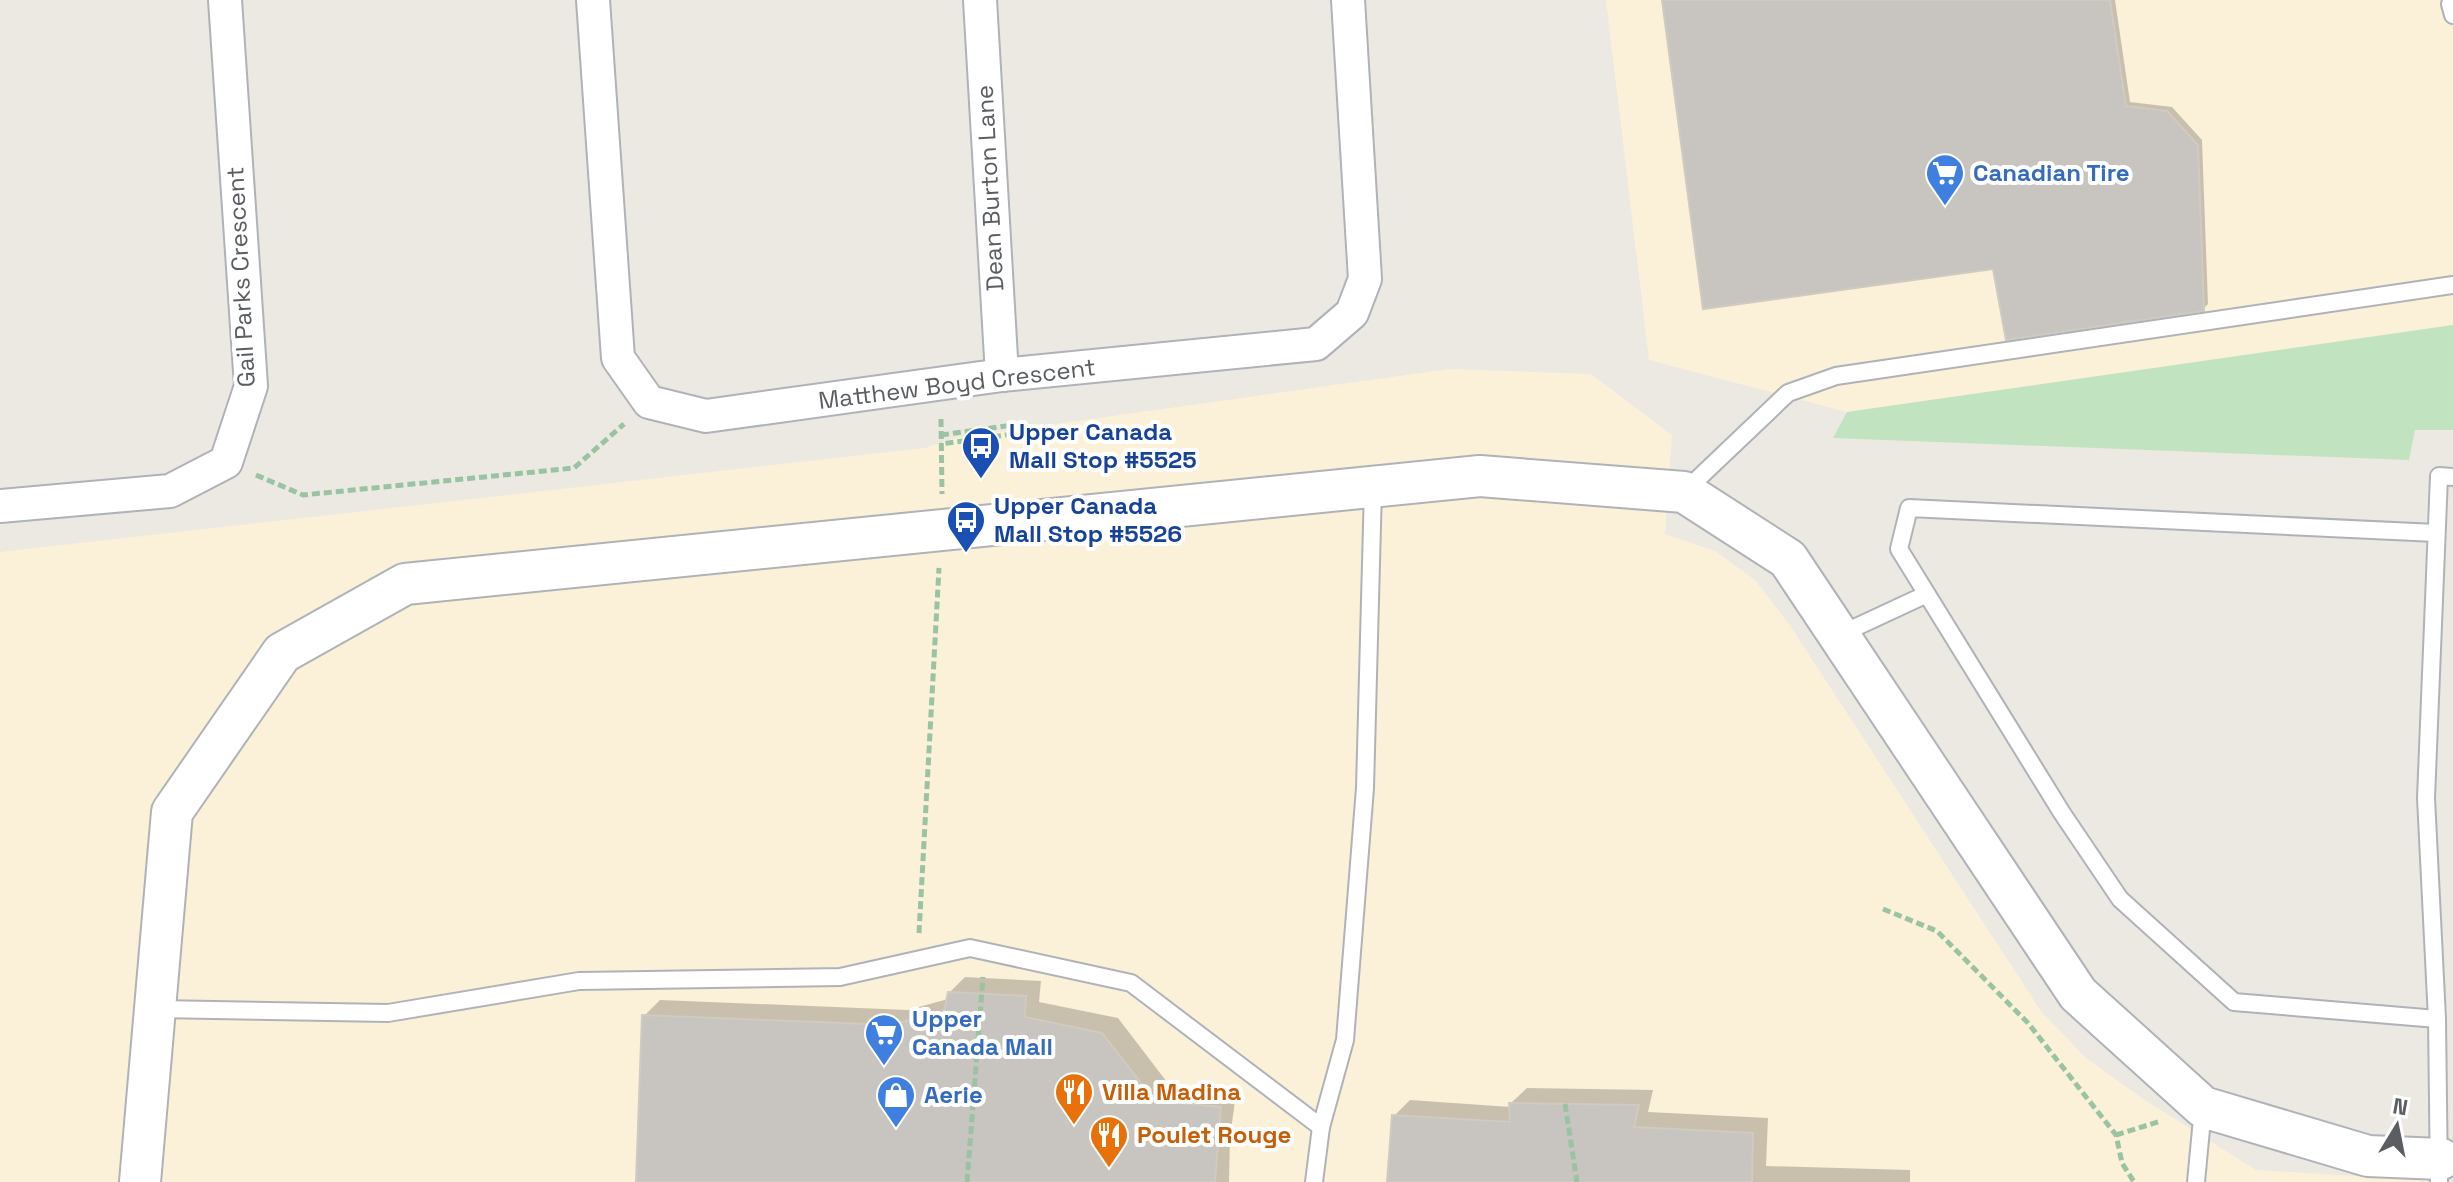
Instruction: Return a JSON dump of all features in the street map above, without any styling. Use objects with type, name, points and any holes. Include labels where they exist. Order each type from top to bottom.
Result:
[{"type":"street","name":"Gail Parks Crescent","points":[[225,0],[251,386],[226,462]]},
{"type":"street","points":[[593,0],[618,358],[649,402]]},
{"type":"street","name":"Dean Burton Lane","points":[[980,0],[1002,375]]},
{"type":"street","name":"Matthew Boyd Crescent","points":[[649,402],[706,416],[1002,375],[1316,344],[1352,313],[1365,279],[1348,0]]},
{"type":"street","points":[[0,506],[170,491],[226,462]]},
{"type":"street","points":[[140,1182],[172,812],[282,653],[405,584],[1480,476],[1684,492],[1788,559],[2078,994],[2203,1107],[2368,1156],[2440,1170]]},
{"type":"lane","points":[[1684,492],[1788,393],[1836,376],[2453,285]]},
{"type":"lane","points":[[2440,1170],[2437,1019],[2426,798],[2439,476],[2453,477]]},
{"type":"lane","points":[[1314,1182],[1321,1127],[1345,1040],[1365,788],[1373,486]]},
{"type":"lane","points":[[2436,533],[1909,508],[1899,549],[2062,813],[2120,899],[2234,1002],[2437,1019]]},
{"type":"lane","points":[[1839,635],[1925,595]]},
{"type":"lane","points":[[155,1008],[388,1013],[579,981],[840,977],[970,948],[1131,983],[1321,1127]]},
{"type":"lane","points":[[2196,1182],[2203,1107]]},
{"type":"path","points":[[226,462],[303,495],[574,468],[649,402]]},
{"type":"path","points":[[917,960],[941,529],[941,419]]},
{"type":"path","points":[[941,435],[1020,424],[1020,433],[941,444]]},
{"type":"path","points":[[1883,909],[1937,931],[2028,1023],[2116,1135],[2122,1163],[2134,1182]]},
{"type":"path","points":[[967,1182],[985,952]]},
{"type":"path","points":[[1565,1104],[1577,1182]]},
{"type":"shaded area","points":[[1606,0],[2453,0],[2453,325],[1847,412],[1649,360]]},
{"type":"shaded area","points":[[1449,369],[1591,374],[1672,435],[1665,534],[1715,551],[1755,580],[1789,624],[2041,1011],[2086,1058],[2143,1099],[2256,1170],[2453,1182],[0,1182],[0,552],[925,448],[955,438]]},
{"type":"green space","points":[[2453,325],[2453,430],[2415,430],[2409,460],[1833,438],[1847,412]]},
{"type":"building","name":"Canadian Tire","points":[[1662,0],[2110,0],[2126,106],[2167,111],[2198,145],[2204,311],[2006,340],[1993,269],[1703,309]]},
{"type":"building","name":"Upper Canada Mall","points":[[948,992],[1026,996],[1025,1017],[1102,1033],[1155,1101],[1221,1107],[1215,1182],[636,1182],[642,1015],[891,1025],[944,1011]]},
{"type":"building","points":[[1509,1103],[1639,1105],[1634,1127],[1753,1133],[1752,1182],[1387,1182],[1392,1115],[1510,1122]]},
{"type":"place","name":"Canadian Tire","points":[[1945,207]]},
{"type":"place","name":"Upper Canada Mall Stop #5525","points":[[981,480]]},
{"type":"place","name":"Upper Canada Mall Stop #5526","points":[[966,554]]},
{"type":"place","name":"Upper Canada Mall","points":[[884,1067]]},
{"type":"place","name":"Villa Madina","points":[[1074,1126]]},
{"type":"place","name":"Aerie","points":[[896,1129]]},
{"type":"place","name":"Poulet Rouge","points":[[1109,1169]]}]
